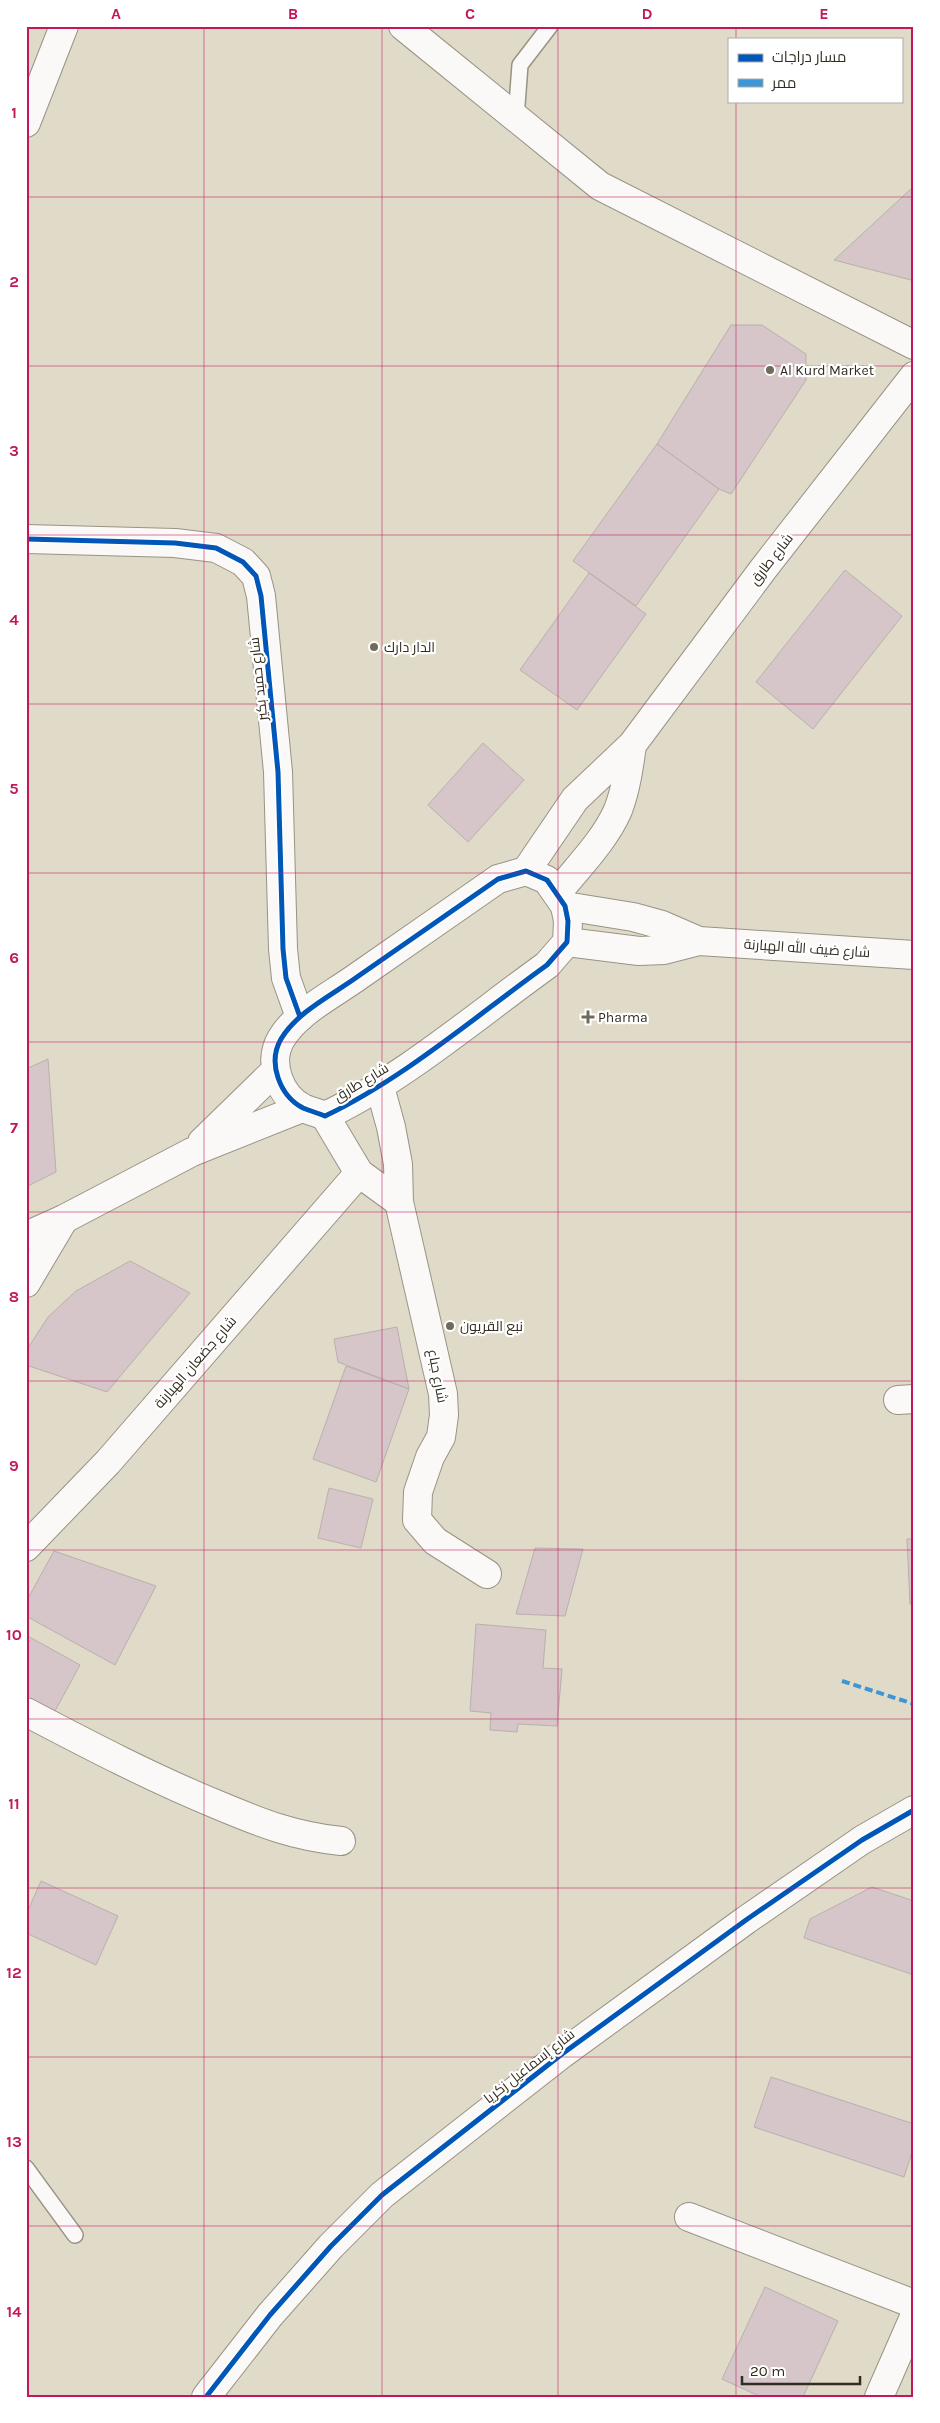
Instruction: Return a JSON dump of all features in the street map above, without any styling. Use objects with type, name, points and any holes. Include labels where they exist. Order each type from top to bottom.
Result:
[{"type":"street","points":[[26,123],[64,26]]},
{"type":"street","points":[[403,26],[600,186],[914,345]]},
{"type":"street","name":"شارع طارق","points":[[526,871],[575,799],[632,745],[764,568],[914,376]]},
{"type":"street","name":"شارع حميد بكير","points":[[26,539],[175,543],[216,548],[243,562],[256,576],[261,596],[278,772],[283,949],[286,978],[300,1017]]},
{"type":"street","name":"شارع طارق","points":[[562,899],[617,812],[626,783],[632,745]]},
{"type":"street","points":[[399,1202],[360,1173],[314,1112],[290,1098],[281,1085],[276,1070],[275,1055],[280,1040],[300,1017],[498,879],[526,871],[547,880],[562,899],[568,922],[567,942]]},
{"type":"street","name":"شارع ضيف الله الهبارنة","points":[[562,899],[633,916],[662,925],[699,941]]},
{"type":"street","name":"شارع ضيف الله الهبارنة","points":[[567,942],[656,950],[699,941],[914,955]]},
{"type":"street","name":"شارع طارق","points":[[26,1236],[64,1219],[192,1152],[314,1112],[380,1087],[547,965],[567,942]]},
{"type":"street","name":"شارع طارق","points":[[192,1152],[276,1070]]},
{"type":"street","name":"شارع جباع","points":[[380,1087],[391,1127],[398,1164],[399,1202],[443,1394],[444,1415],[441,1437],[430,1457],[418,1492],[417,1520],[435,1541],[487,1574]]},
{"type":"street","name":"شارع جضعان الهبارنة","points":[[26,1547],[108,1462],[360,1173]]},
{"type":"street","points":[[26,1283],[64,1219]]},
{"type":"street","points":[[26,1712],[96,1749],[195,1796],[277,1829],[308,1837],[341,1841]]},
{"type":"street","name":"شارع إسماعيل زكريا","points":[[206,2397],[270,2315],[330,2246],[382,2195],[562,2054],[746,1920],[862,1840],[914,1810]]},
{"type":"street","points":[[689,2217],[914,2304]]},
{"type":"street","points":[[879,2397],[914,2317]]},
{"type":"lane","points":[[516,118],[520,65],[550,26]]},
{"type":"lane","points":[[26,2168],[75,2235]]},
{"type":"building","points":[[913,187],[914,277],[911,280],[834,260]]},
{"type":"building","points":[[731,325],[762,325],[806,354],[806,380],[731,494],[719,489],[657,444]]},
{"type":"building","points":[[657,444],[719,489],[636,606],[573,561]]},
{"type":"building","points":[[845,570],[902,616],[813,729],[756,682]]},
{"type":"building","points":[[589,573],[646,614],[577,710],[520,670]]},
{"type":"building","points":[[483,743],[524,780],[468,842],[428,805]]},
{"type":"building","points":[[48,1059],[56,1172],[26,1187],[26,1069]]},
{"type":"building","points":[[130,1261],[190,1293],[107,1392],[26,1365],[28,1348],[48,1317],[76,1291]]},
{"type":"building","points":[[397,1327],[409,1389],[338,1362],[334,1339]]},
{"type":"building","points":[[346,1366],[409,1389],[376,1482],[313,1459]]},
{"type":"building","points":[[329,1488],[373,1499],[361,1548],[318,1538]]},
{"type":"building","points":[[907,1539],[914,1539],[914,1604],[910,1604]]},
{"type":"building","points":[[535,1548],[583,1549],[565,1616],[516,1614]]},
{"type":"building","points":[[54,1551],[156,1586],[115,1665],[26,1616],[26,1602]]},
{"type":"building","points":[[476,1624],[546,1630],[543,1668],[562,1669],[557,1726],[518,1724],[517,1732],[490,1730],[491,1713],[470,1711]]},
{"type":"building","points":[[26,1635],[80,1665],[49,1722],[26,1710]]},
{"type":"building","points":[[41,1881],[118,1916],[96,1965],[26,1933],[26,1915]]},
{"type":"building","points":[[872,1887],[914,1901],[914,1975],[804,1938],[810,1919]]},
{"type":"building","points":[[771,2077],[914,2124],[914,2146],[904,2177],[754,2127]]},
{"type":"building","points":[[765,2287],[838,2321],[803,2397],[761,2397],[722,2379]]},
{"type":"marked path","points":[[842,1681],[914,1704]]},
{"type":"cycle path","points":[[26,539],[175,543],[216,548],[243,562],[256,576],[261,596],[278,772],[283,949],[286,978],[300,1017]]},
{"type":"cycle path","points":[[526,871],[547,880],[565,906],[568,921],[567,942],[547,965],[439,1046],[383,1084],[325,1116],[303,1108],[288,1096],[278,1078],[275,1058],[281,1039],[296,1020],[498,879],[526,871]]},
{"type":"cycle path","points":[[206,2397],[270,2315],[331,2246],[382,2195],[562,2054],[746,1920],[862,1840],[914,1810]]},
{"type":"place","name":"Al Kurd Market","points":[[770,370]]},
{"type":"place","name":"الدار دارك","points":[[374,647]]},
{"type":"place","name":"Pharma","points":[[588,1017]]},
{"type":"place","name":"نبع القريون","points":[[450,1326]]}]
